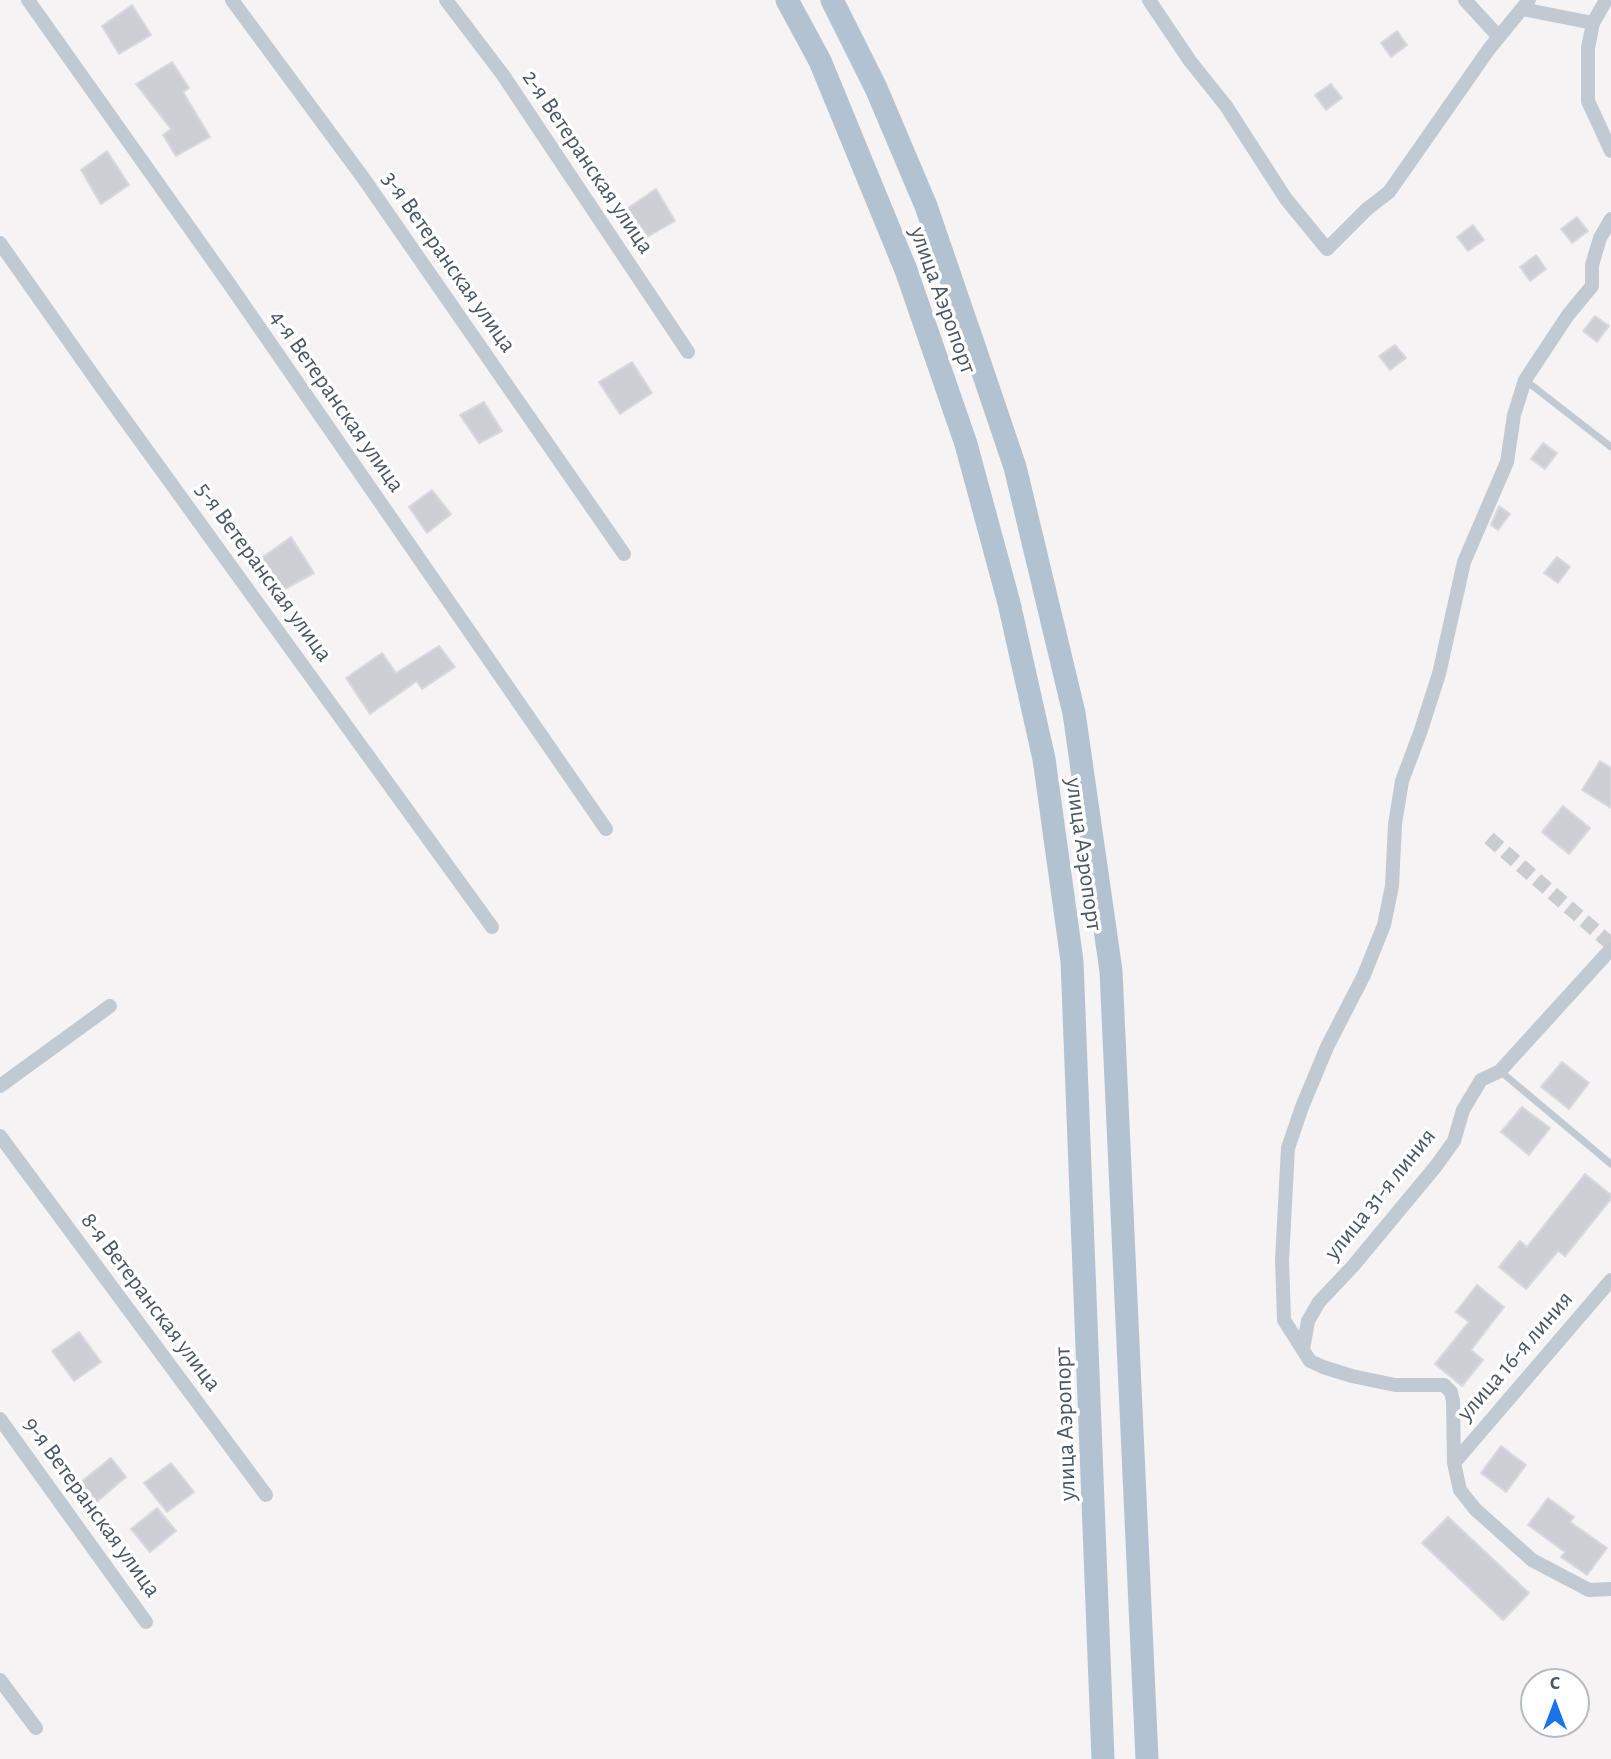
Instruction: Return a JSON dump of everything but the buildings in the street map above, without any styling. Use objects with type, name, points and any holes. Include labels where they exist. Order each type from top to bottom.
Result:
[{"type":"main road","name":"улица Аэропорт","points":[[787,0],[820,61],[906,270],[966,444],[1009,603],[1044,759],[1072,961],[1103,1759]]},
{"type":"main road","name":"улица Аэропорт","points":[[832,0],[876,88],[926,206],[973,343],[1015,467],[1074,713],[1111,971],[1147,1759]]},
{"type":"street","name":"4-я Ветеранская улица","points":[[28,0],[230,285],[606,829]]},
{"type":"street","name":"3-я Ветеранская улица","points":[[232,0],[364,179],[624,554]]},
{"type":"street","name":"2-я Ветеранская улица","points":[[446,0],[511,87],[688,352]]},
{"type":"street","points":[[1149,0],[1190,61],[1226,106],[1286,199],[1327,249],[1367,209],[1389,192],[1499,37],[1525,5],[1592,23]]},
{"type":"street","points":[[1465,0],[1499,37]]},
{"type":"street","points":[[1606,0],[1592,23],[1588,48],[1588,102],[1611,151]]},
{"type":"street","points":[[1611,219],[1600,238],[1592,265],[1592,286],[1525,380],[1514,415],[1507,462],[1464,562],[1438,674],[1402,781],[1395,824],[1392,886],[1384,925],[1364,975],[1322,1059],[1288,1148],[1283,1260],[1284,1320],[1310,1360],[1352,1376],[1395,1385],[1444,1385],[1451,1392],[1453,1401],[1454,1463],[1460,1490],[1475,1509],[1532,1560],[1589,1590],[1611,1589]]},
{"type":"street","name":"5-я Ветеранская улица","points":[[0,243],[492,927]]},
{"type":"street","name":"улица 31-я линия","points":[[1303,1349],[1308,1321],[1319,1302],[1353,1266],[1436,1166],[1454,1141],[1463,1110],[1481,1080],[1500,1071],[1611,949]]},
{"type":"street","points":[[0,1086],[110,1006]]},
{"type":"street","name":"8-я Ветеранская улица","points":[[0,1136],[266,1495]]},
{"type":"street","name":"улица 16-я линия","points":[[1454,1463],[1611,1280]]},
{"type":"street","name":"9-я Ветеранская улица","points":[[0,1419],[146,1622]]},
{"type":"street","points":[[0,1681],[36,1728]]},
{"type":"lane","points":[[1525,380],[1611,447]]},
{"type":"lane","points":[[1500,1071],[1611,1164]]},
{"type":"tunnel","points":[[1489,838],[1611,944]]}]
